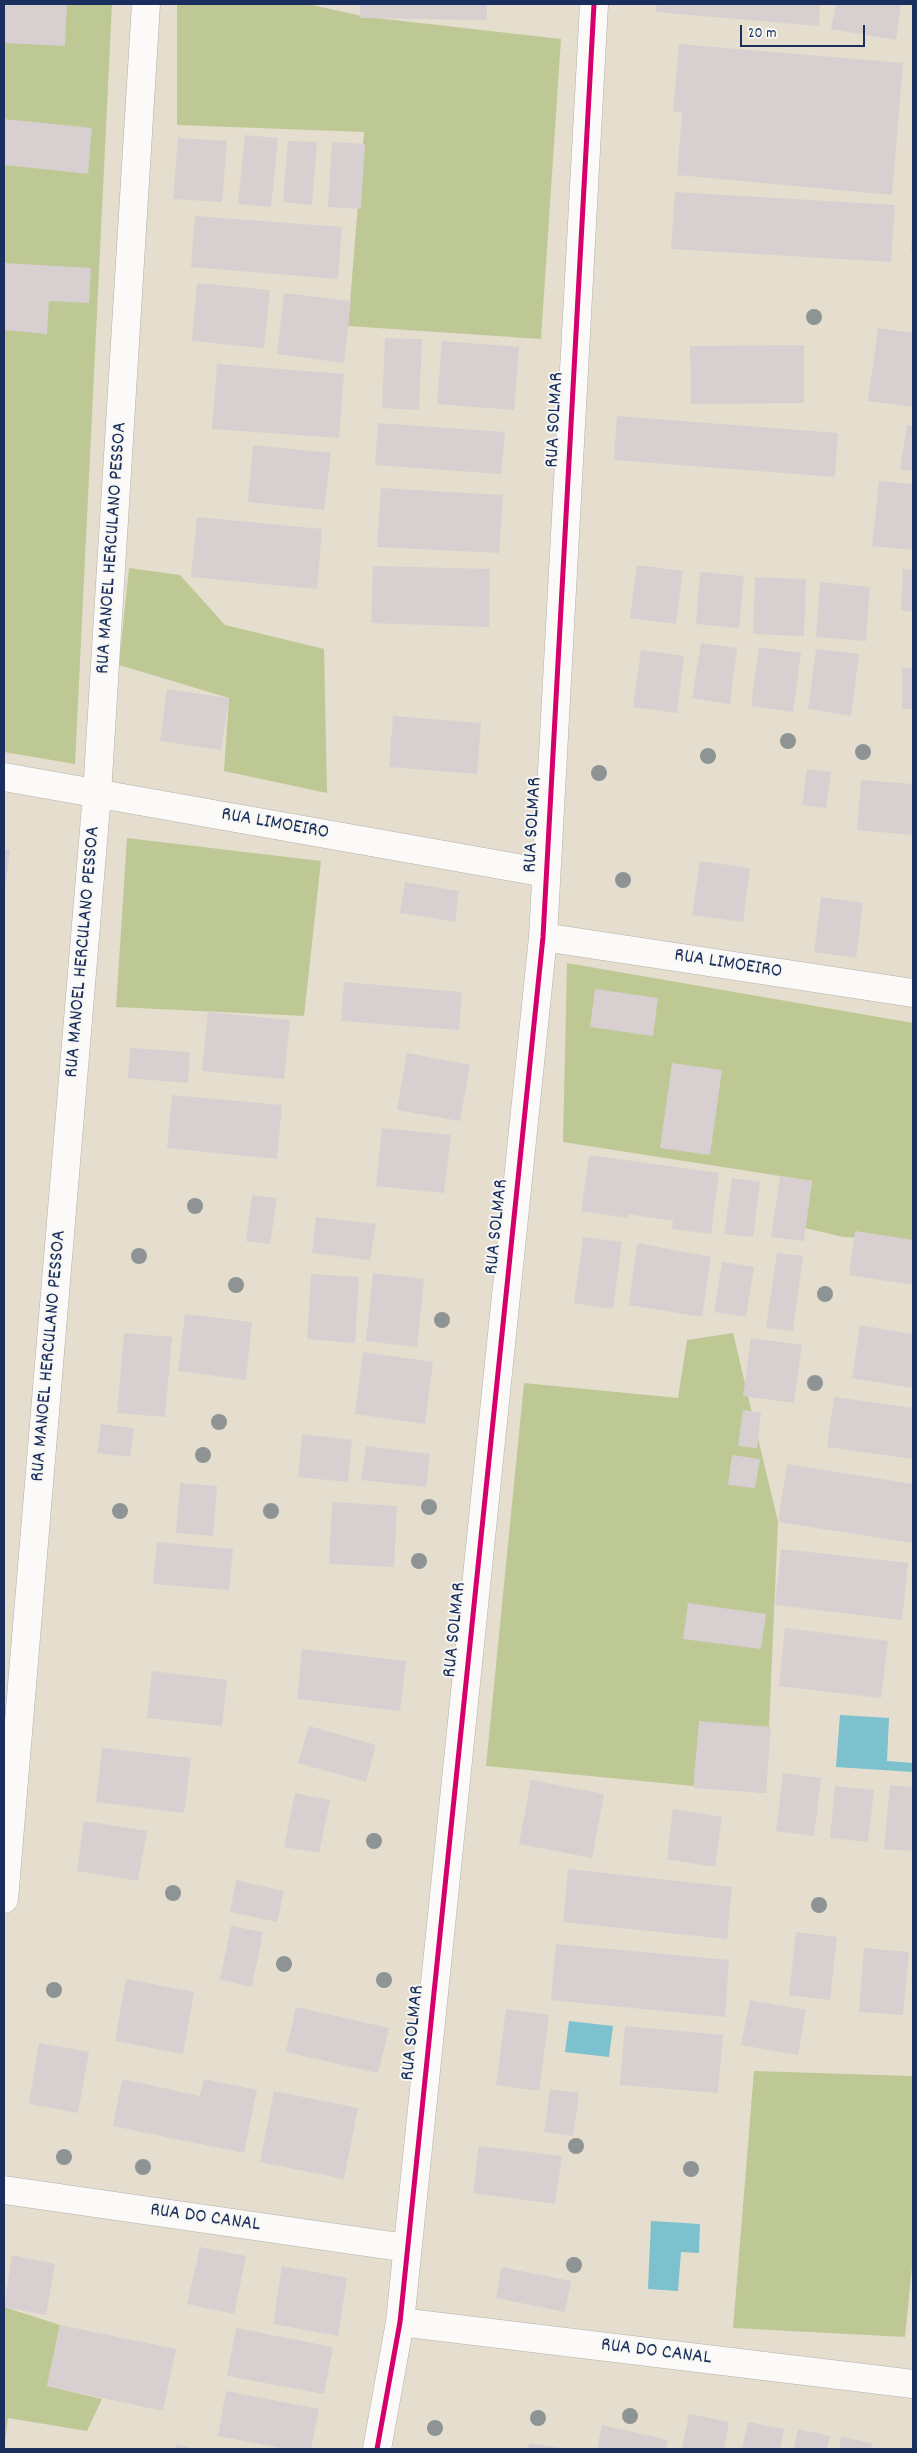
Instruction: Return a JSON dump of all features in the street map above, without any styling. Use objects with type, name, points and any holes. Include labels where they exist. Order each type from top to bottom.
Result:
[{"type":"street","name":"RUA MANOEL HERCULANO PESSOA","points":[[4,1899],[98,794],[146,4]]},
{"type":"street","name":"RUA SOLMAR","points":[[377,2449],[400,2322],[543,937],[594,4]]},
{"type":"street","name":"RUA LIMOEIRO","points":[[4,778],[546,873]]},
{"type":"street","name":"RUA LIMOEIRO","points":[[543,937],[913,993]]},
{"type":"street","name":"RUA DO CANAL","points":[[4,2190],[407,2248]]},
{"type":"street","name":"RUA DO CANAL","points":[[400,2322],[913,2384]]},
{"type":"green space","points":[[4,4],[112,4],[75,764],[4,752]]},
{"type":"green space","points":[[177,4],[307,4],[367,17],[561,39],[541,339],[348,326],[364,132],[177,125]]},
{"type":"green space","points":[[129,568],[180,575],[225,625],[324,649],[327,793],[224,771],[229,698],[119,665]]},
{"type":"green space","points":[[127,838],[321,861],[304,1016],[116,1007]]},
{"type":"green space","points":[[567,963],[913,1023],[913,1241],[843,1237],[805,1228],[812,1181],[563,1142]]},
{"type":"green space","points":[[733,1333],[778,1522],[766,1793],[486,1766],[524,1383],[678,1398],[687,1340]]},
{"type":"green space","points":[[754,2071],[913,2076],[913,2257],[905,2337],[733,2328]]},
{"type":"green space","points":[[4,2307],[60,2325],[47,2386],[102,2399],[87,2431],[8,2418],[4,2449]]},
{"type":"water","points":[[840,1715],[889,1718],[887,1761],[913,1763],[913,1772],[836,1767]]},
{"type":"water","points":[[569,2021],[613,2026],[609,2057],[565,2052]]},
{"type":"water","points":[[651,2221],[700,2224],[699,2253],[681,2252],[678,2291],[648,2289]]},
{"type":"building","points":[[4,4],[67,4],[65,46],[4,43]]},
{"type":"building","points":[[360,4],[487,4],[487,20],[360,18]]},
{"type":"building","points":[[657,4],[820,4],[819,26],[656,12]]},
{"type":"building","points":[[836,4],[901,4],[896,40],[831,29]]},
{"type":"building","points":[[679,44],[903,63],[892,195],[677,175],[682,112],[673,112]]},
{"type":"building","points":[[4,119],[92,128],[88,174],[6,165],[4,177]]},
{"type":"building","points":[[245,135],[278,138],[271,207],[238,204]]},
{"type":"building","points":[[178,138],[227,141],[222,202],[173,199]]},
{"type":"building","points":[[288,141],[317,142],[312,205],[283,202]]},
{"type":"building","points":[[332,142],[365,144],[361,209],[328,207]]},
{"type":"building","points":[[675,192],[895,205],[891,262],[671,249]]},
{"type":"building","points":[[195,216],[342,227],[338,279],[191,267]]},
{"type":"building","points":[[912,235],[913,251],[911,251]]},
{"type":"building","points":[[4,263],[91,268],[89,303],[49,301],[47,334],[4,330]]},
{"type":"building","points":[[197,283],[270,290],[264,348],[192,341]]},
{"type":"building","points":[[284,293],[351,301],[344,363],[277,354]]},
{"type":"building","points":[[878,328],[913,333],[913,407],[868,401]]},
{"type":"building","points":[[385,338],[422,339],[419,410],[382,408]]},
{"type":"building","points":[[442,341],[519,347],[514,410],[437,404]]},
{"type":"building","points":[[804,345],[804,403],[691,404],[690,346]]},
{"type":"building","points":[[217,364],[344,374],[339,438],[212,429]]},
{"type":"building","points":[[617,416],[838,433],[835,477],[614,460]]},
{"type":"building","points":[[378,423],[505,432],[501,474],[375,465]]},
{"type":"building","points":[[907,425],[913,426],[913,471],[900,469]]},
{"type":"building","points":[[253,445],[331,453],[324,510],[248,502]]},
{"type":"building","points":[[879,481],[913,484],[913,550],[872,546]]},
{"type":"building","points":[[381,488],[503,495],[499,553],[377,547]]},
{"type":"building","points":[[197,517],[322,529],[317,589],[191,577]]},
{"type":"building","points":[[637,565],[683,571],[676,624],[630,618]]},
{"type":"building","points":[[373,566],[490,569],[489,627],[371,623]]},
{"type":"building","points":[[903,569],[913,570],[913,612],[901,610]]},
{"type":"building","points":[[700,572],[744,576],[739,628],[696,624]]},
{"type":"building","points":[[755,577],[806,579],[804,636],[753,634]]},
{"type":"building","points":[[820,582],[870,587],[866,641],[816,637]]},
{"type":"building","points":[[701,643],[737,648],[730,704],[692,698]]},
{"type":"building","points":[[759,647],[801,653],[793,712],[751,706]]},
{"type":"building","points":[[816,649],[859,654],[851,716],[808,709]]},
{"type":"building","points":[[641,650],[684,656],[677,713],[633,707]]},
{"type":"building","points":[[902,668],[913,668],[913,709],[902,709]]},
{"type":"building","points":[[167,689],[229,698],[221,750],[160,741]]},
{"type":"building","points":[[393,716],[481,723],[477,774],[389,767]]},
{"type":"building","points":[[807,769],[831,772],[826,808],[802,805]]},
{"type":"building","points":[[861,780],[913,784],[913,835],[857,830]]},
{"type":"building","points":[[4,849],[10,850],[5,889],[4,889]]},
{"type":"building","points":[[700,861],[750,868],[743,922],[692,915]]},
{"type":"building","points":[[405,882],[459,891],[455,922],[400,913]]},
{"type":"building","points":[[821,897],[863,903],[856,958],[814,952]]},
{"type":"building","points":[[344,982],[462,992],[459,1030],[341,1021]]},
{"type":"building","points":[[595,989],[658,998],[653,1036],[590,1027]]},
{"type":"building","points":[[208,1012],[290,1020],[284,1079],[202,1071]]},
{"type":"building","points":[[130,1048],[190,1052],[188,1083],[128,1078]]},
{"type":"building","points":[[407,1053],[470,1065],[460,1121],[397,1110]]},
{"type":"building","points":[[672,1063],[722,1070],[710,1155],[660,1148]]},
{"type":"building","points":[[172,1095],[282,1105],[277,1159],[167,1148]]},
{"type":"building","points":[[382,1128],[451,1135],[444,1193],[376,1186]]},
{"type":"building","points":[[589,1155],[719,1173],[711,1234],[672,1229],[673,1221],[628,1214],[628,1218],[581,1211]]},
{"type":"building","points":[[780,1176],[812,1181],[804,1241],[771,1237]]},
{"type":"building","points":[[732,1178],[760,1182],[753,1237],[724,1234]]},
{"type":"building","points":[[252,1195],[277,1198],[270,1244],[246,1241]]},
{"type":"building","points":[[316,1217],[376,1224],[370,1260],[312,1253]]},
{"type":"building","points":[[855,1231],[913,1240],[913,1285],[849,1275]]},
{"type":"building","points":[[583,1237],[622,1242],[613,1309],[574,1303]]},
{"type":"building","points":[[637,1243],[711,1257],[702,1317],[629,1305]]},
{"type":"building","points":[[777,1253],[803,1256],[793,1331],[766,1328]]},
{"type":"building","points":[[722,1262],[754,1267],[746,1317],[714,1312]]},
{"type":"building","points":[[373,1273],[424,1279],[417,1347],[366,1341]]},
{"type":"building","points":[[311,1274],[359,1277],[355,1343],[307,1339]]},
{"type":"building","points":[[185,1314],[252,1322],[246,1380],[178,1371]]},
{"type":"building","points":[[860,1325],[913,1334],[913,1388],[852,1378]]},
{"type":"building","points":[[124,1333],[172,1337],[165,1417],[117,1413]]},
{"type":"building","points":[[751,1338],[802,1345],[794,1403],[743,1396]]},
{"type":"building","points":[[363,1352],[433,1362],[425,1424],[355,1414]]},
{"type":"building","points":[[834,1397],[913,1408],[913,1459],[827,1447]]},
{"type":"building","points":[[743,1410],[761,1413],[757,1448],[738,1446]]},
{"type":"building","points":[[101,1424],[134,1428],[130,1457],[97,1453]]},
{"type":"building","points":[[302,1434],[352,1440],[348,1482],[298,1477]]},
{"type":"building","points":[[366,1446],[430,1454],[426,1487],[361,1480]]},
{"type":"building","points":[[732,1455],[760,1459],[755,1488],[728,1485]]},
{"type":"building","points":[[787,1464],[913,1484],[913,1543],[778,1522]]},
{"type":"building","points":[[180,1483],[217,1486],[213,1536],[176,1533]]},
{"type":"building","points":[[332,1502],[397,1506],[394,1567],[329,1564]]},
{"type":"building","points":[[157,1542],[233,1549],[229,1590],[153,1584]]},
{"type":"building","points":[[781,1549],[908,1563],[902,1620],[775,1605]]},
{"type":"building","points":[[688,1603],[766,1614],[761,1649],[683,1639]]},
{"type":"building","points":[[785,1628],[888,1641],[881,1698],[779,1686]]},
{"type":"building","points":[[302,1649],[406,1661],[400,1711],[297,1699]]},
{"type":"building","points":[[152,1671],[227,1680],[222,1726],[147,1718]]},
{"type":"building","points":[[699,1721],[771,1727],[766,1793],[693,1788]]},
{"type":"building","points":[[309,1726],[376,1745],[366,1782],[298,1763]]},
{"type":"building","points":[[102,1748],[191,1758],[184,1813],[96,1802]]},
{"type":"building","points":[[783,1773],[821,1778],[814,1836],[776,1831]]},
{"type":"building","points":[[531,1780],[604,1794],[592,1858],[519,1844]]},
{"type":"building","points":[[890,1785],[913,1787],[913,1851],[884,1849]]},
{"type":"building","points":[[835,1786],[874,1790],[868,1842],[830,1838]]},
{"type":"building","points":[[295,1793],[330,1800],[319,1853],[284,1847]]},
{"type":"building","points":[[673,1809],[722,1817],[715,1867],[667,1859]]},
{"type":"building","points":[[84,1821],[147,1831],[138,1881],[77,1871]]},
{"type":"building","points":[[568,1869],[732,1887],[727,1939],[563,1922]]},
{"type":"building","points":[[236,1880],[284,1891],[277,1922],[230,1912]]},
{"type":"building","points":[[231,1926],[263,1932],[252,1987],[220,1980]]},
{"type":"building","points":[[796,1932],[837,1937],[830,2000],[789,1995]]},
{"type":"building","points":[[556,1944],[729,1960],[725,2017],[551,2000]]},
{"type":"building","points":[[864,1948],[909,1952],[903,2015],[859,2012]]},
{"type":"building","points":[[126,1979],[194,1992],[183,2054],[115,2041]]},
{"type":"building","points":[[750,2000],[806,2010],[798,2055],[741,2045]]},
{"type":"building","points":[[296,2007],[389,2028],[378,2073],[286,2052]]},
{"type":"building","points":[[506,2009],[549,2015],[539,2091],[496,2085]]},
{"type":"building","points":[[625,2026],[723,2035],[718,2093],[620,2085]]},
{"type":"building","points":[[39,2043],[89,2052],[78,2113],[29,2104]]},
{"type":"building","points":[[122,2079],[200,2096],[204,2079],[257,2090],[244,2153],[113,2126]]},
{"type":"building","points":[[550,2089],[579,2093],[573,2136],[544,2132]]},
{"type":"building","points":[[274,2091],[358,2108],[344,2179],[260,2162]]},
{"type":"building","points":[[479,2146],[562,2156],[555,2204],[473,2193]]},
{"type":"building","points":[[200,2247],[246,2256],[234,2314],[187,2304]]},
{"type":"building","points":[[12,2255],[55,2264],[46,2315],[4,2307]]},
{"type":"building","points":[[282,2266],[347,2278],[338,2336],[273,2324]]},
{"type":"building","points":[[501,2267],[571,2281],[565,2312],[496,2298]]},
{"type":"building","points":[[60,2325],[176,2349],[163,2411],[47,2386]]},
{"type":"building","points":[[236,2328],[333,2347],[324,2394],[227,2376]]},
{"type":"building","points":[[226,2391],[319,2409],[311,2449],[286,2449],[218,2436]]},
{"type":"building","points":[[689,2414],[729,2422],[724,2449],[682,2449]]},
{"type":"building","points":[[748,2422],[784,2429],[780,2449],[742,2449]]},
{"type":"building","points":[[602,2425],[668,2440],[666,2449],[597,2449]]},
{"type":"building","points":[[798,2429],[830,2436],[827,2449],[794,2449]]},
{"type":"building","points":[[841,2437],[872,2443],[871,2449],[839,2449]]},
{"type":"building","points":[[529,2443],[559,2448],[559,2449],[528,2449]]},
{"type":"building","points":[[177,2444],[194,2449],[175,2449]]},
{"type":"cycle path","points":[[377,2449],[400,2322],[543,937],[594,4]]}]
